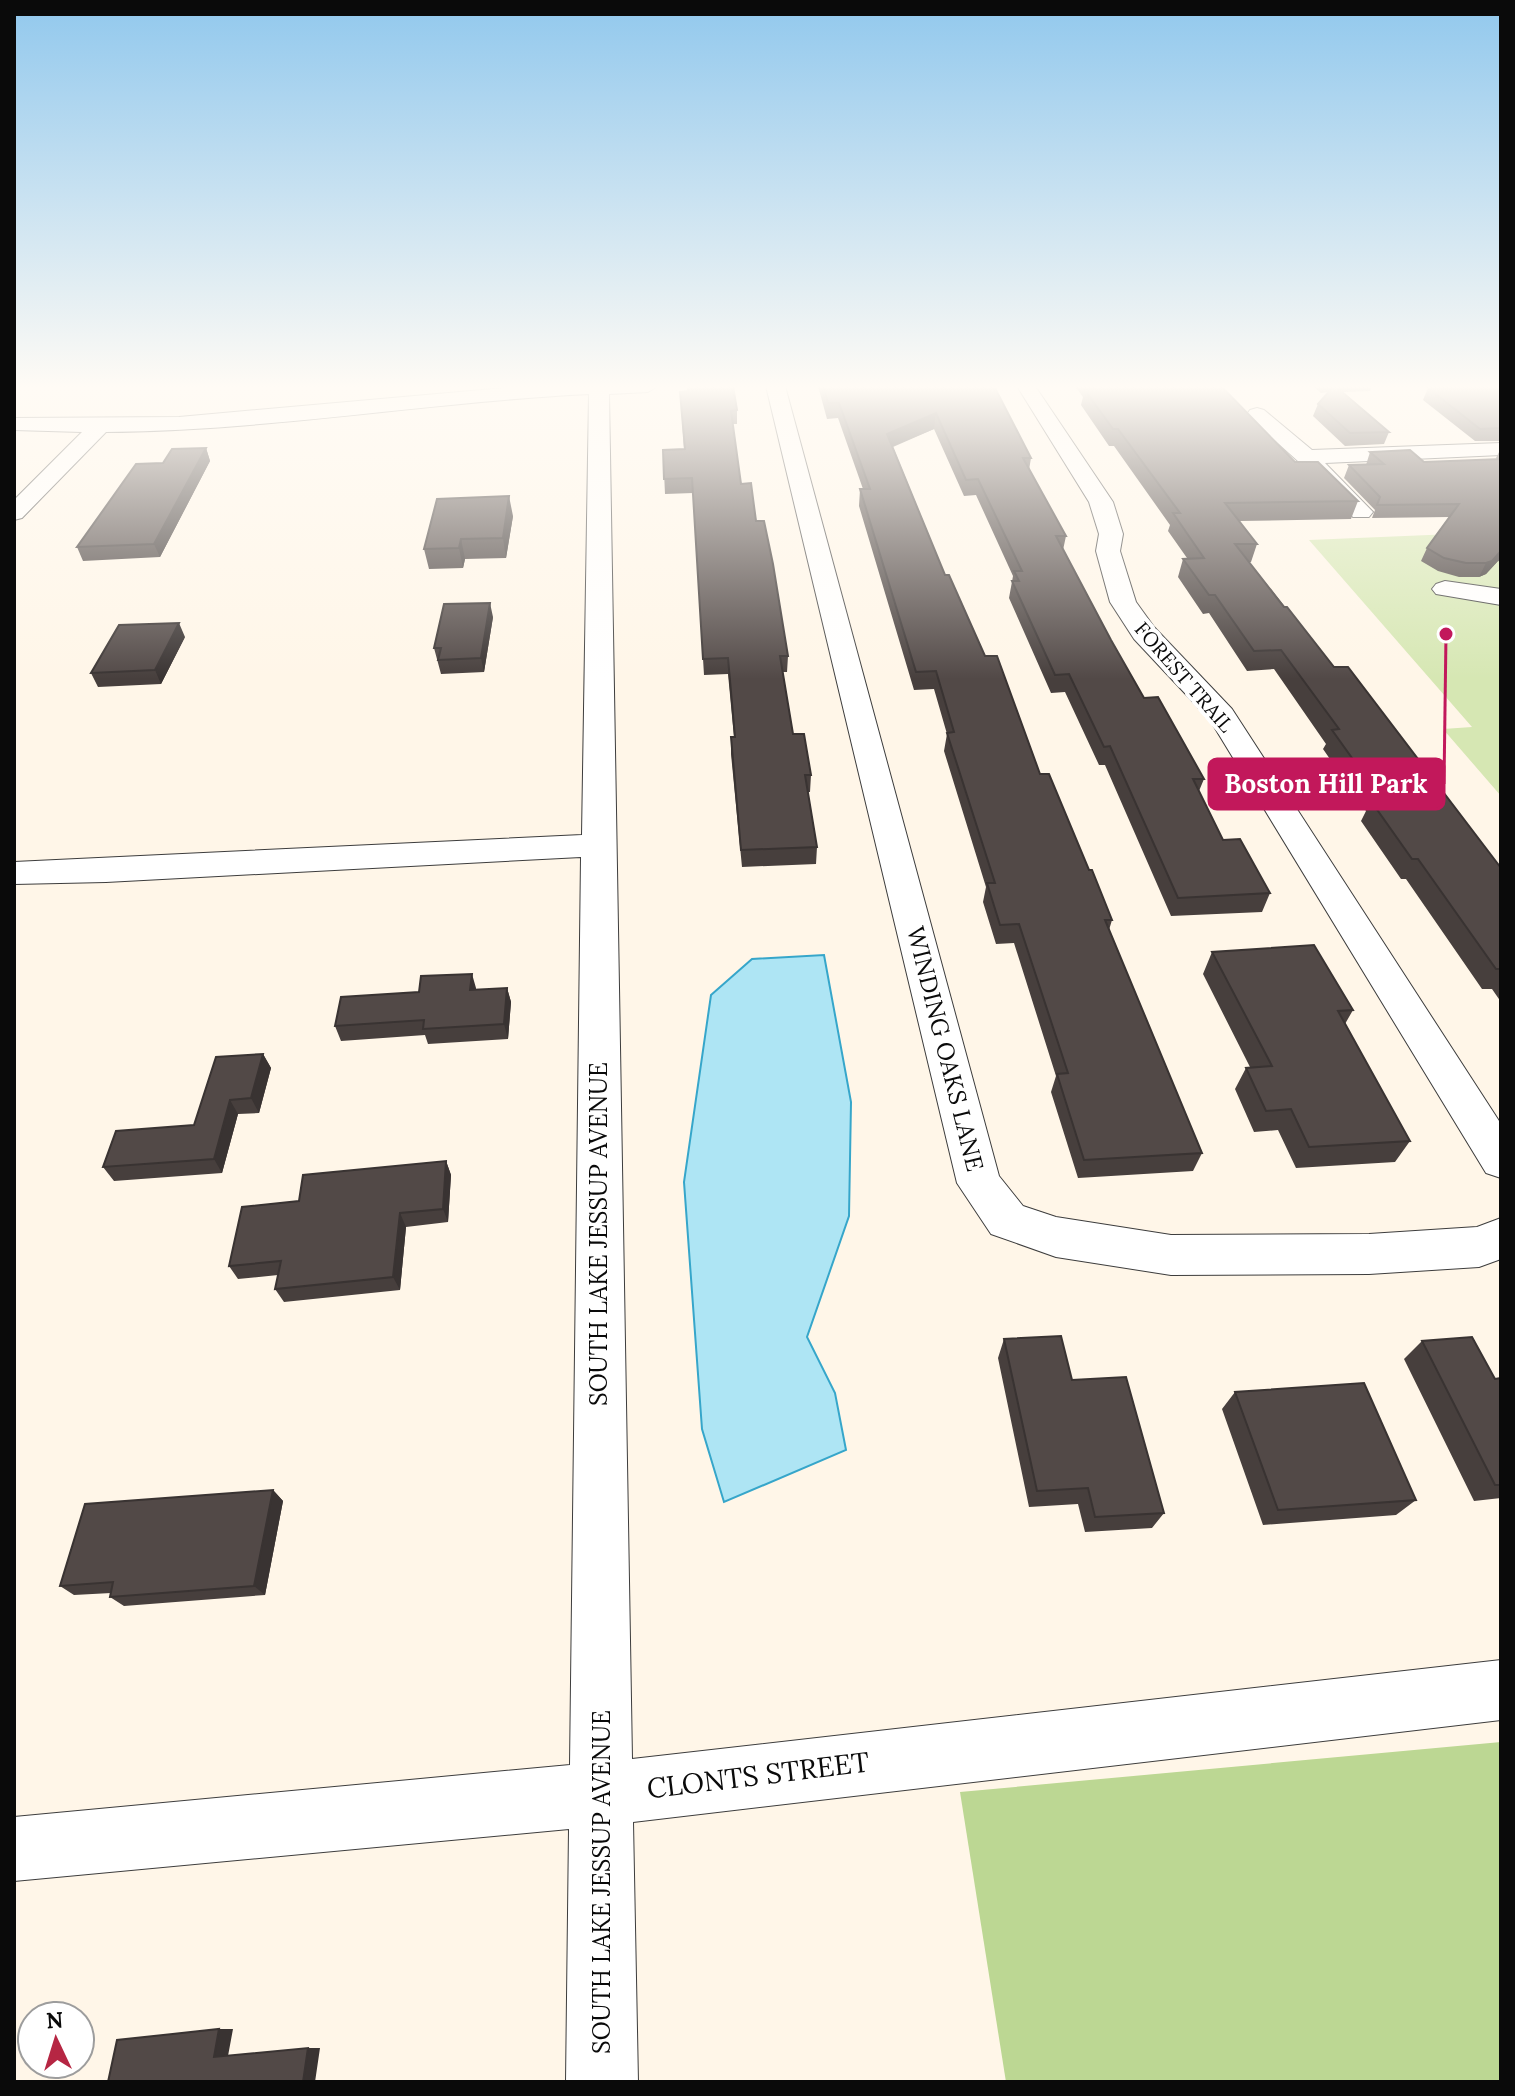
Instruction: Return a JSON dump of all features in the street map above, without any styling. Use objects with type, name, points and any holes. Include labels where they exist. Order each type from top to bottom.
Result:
[{"type":"street","points":[[14,513],[43,484]]},
{"type":"street","name":"SOUTH LAKE JESSUP AVENUE","points":[[599,484],[602,2082]]},
{"type":"street","name":"WINDING OAKS LANE","points":[[800,484],[979,1183],[1007,1220],[1056,1237],[1171,1255],[1369,1254],[1479,1247],[1501,1238]]},
{"type":"street","name":"FOREST TRAIL","points":[[1089,484],[1101,502],[1111,534],[1108,551],[1123,602],[1144,633],[1222,715],[1501,1160]]},
{"type":"street","points":[[1333,484],[1361,512]]},
{"type":"street","points":[[1445,589],[1501,597]]},
{"type":"street","points":[[14,873],[106,871],[598,845]]},
{"type":"street","name":"CLONTS STREET","points":[[14,1849],[602,1794],[1501,1690]]},
{"type":"green space","points":[[1501,532],[1501,796],[1443,729],[1472,727],[1309,540]]},
{"type":"green space","points":[[1501,1742],[1501,2082],[1006,2082],[960,1792]]},
{"type":"water","points":[[824,955],[851,1102],[849,1216],[807,1337],[835,1393],[846,1450],[724,1502],[702,1429],[684,1182],[711,995],[752,959]]},
{"type":"building","points":[[122,484],[187,484],[154,544],[77,547]]},
{"type":"building","points":[[692,484],[751,484],[756,521],[764,521],[773,564],[788,656],[780,656],[793,734],[804,734],[811,775],[805,775],[817,847],[741,850],[728,658],[703,659]]},
{"type":"building","points":[[868,484],[907,484],[945,575],[949,575],[985,656],[997,656],[1040,774],[1049,774],[1089,870],[1092,870],[1112,920],[1105,920],[1202,1153],[1084,1160],[1057,1074],[1068,1073],[1019,924],[1000,925],[987,883],[995,883],[947,733],[954,732],[936,671],[916,672],[860,489],[870,489]]},
{"type":"building","points":[[980,484],[1037,484],[1066,536],[1056,536],[1111,640],[1144,698],[1158,697],[1204,779],[1193,779],[1223,840],[1240,839],[1270,893],[1178,898],[1110,746],[1104,747],[1069,674],[1055,675],[1012,581],[1019,581],[1014,571],[1022,571]]},
{"type":"building","points":[[1158,484],[1340,484],[1358,501],[1225,503],[1257,544],[1235,544],[1334,667],[1348,667],[1501,868],[1501,969],[1496,969],[1418,859],[1412,859],[1371,801],[1382,800],[1332,730],[1339,729],[1281,650],[1254,651],[1215,595],[1209,595],[1183,559],[1204,558],[1173,513],[1180,513]]},
{"type":"building","points":[[1367,484],[1501,484],[1501,551],[1486,563],[1444,558],[1427,548],[1459,504],[1377,505],[1380,497]]},
{"type":"building","points":[[509,496],[503,538],[461,539],[459,548],[424,549],[437,499]]},
{"type":"building","points":[[490,603],[481,658],[438,660],[441,648],[434,648],[444,604]]},
{"type":"building","points":[[179,623],[155,670],[91,673],[119,625]]},
{"type":"building","points":[[1314,945],[1353,1010],[1338,1011],[1410,1141],[1309,1147],[1291,1109],[1266,1111],[1246,1068],[1272,1066],[1212,952]]},
{"type":"building","points":[[472,974],[470,990],[507,988],[504,1024],[423,1029],[424,1020],[335,1026],[341,997],[419,992],[421,976]]},
{"type":"building","points":[[263,1054],[251,1098],[230,1100],[214,1159],[103,1167],[116,1131],[194,1125],[216,1057]]},
{"type":"building","points":[[446,1161],[443,1209],[400,1213],[393,1277],[275,1289],[281,1261],[229,1266],[242,1207],[299,1201],[303,1175]]},
{"type":"building","points":[[1061,1336],[1072,1380],[1126,1377],[1164,1513],[1095,1517],[1088,1488],[1037,1491],[1004,1339]]},
{"type":"building","points":[[1472,1337],[1495,1379],[1501,1378],[1501,1485],[1495,1485],[1422,1341]]},
{"type":"building","points":[[1364,1383],[1416,1500],[1278,1510],[1235,1392]]},
{"type":"building","points":[[273,1490],[254,1586],[110,1597],[113,1582],[60,1586],[85,1504]]},
{"type":"building","points":[[219,2029],[214,2057],[308,2048],[303,2082],[108,2082],[117,2040]]},
{"type":"place","name":"Boston Hill Park","points":[[1446,634]]}]
